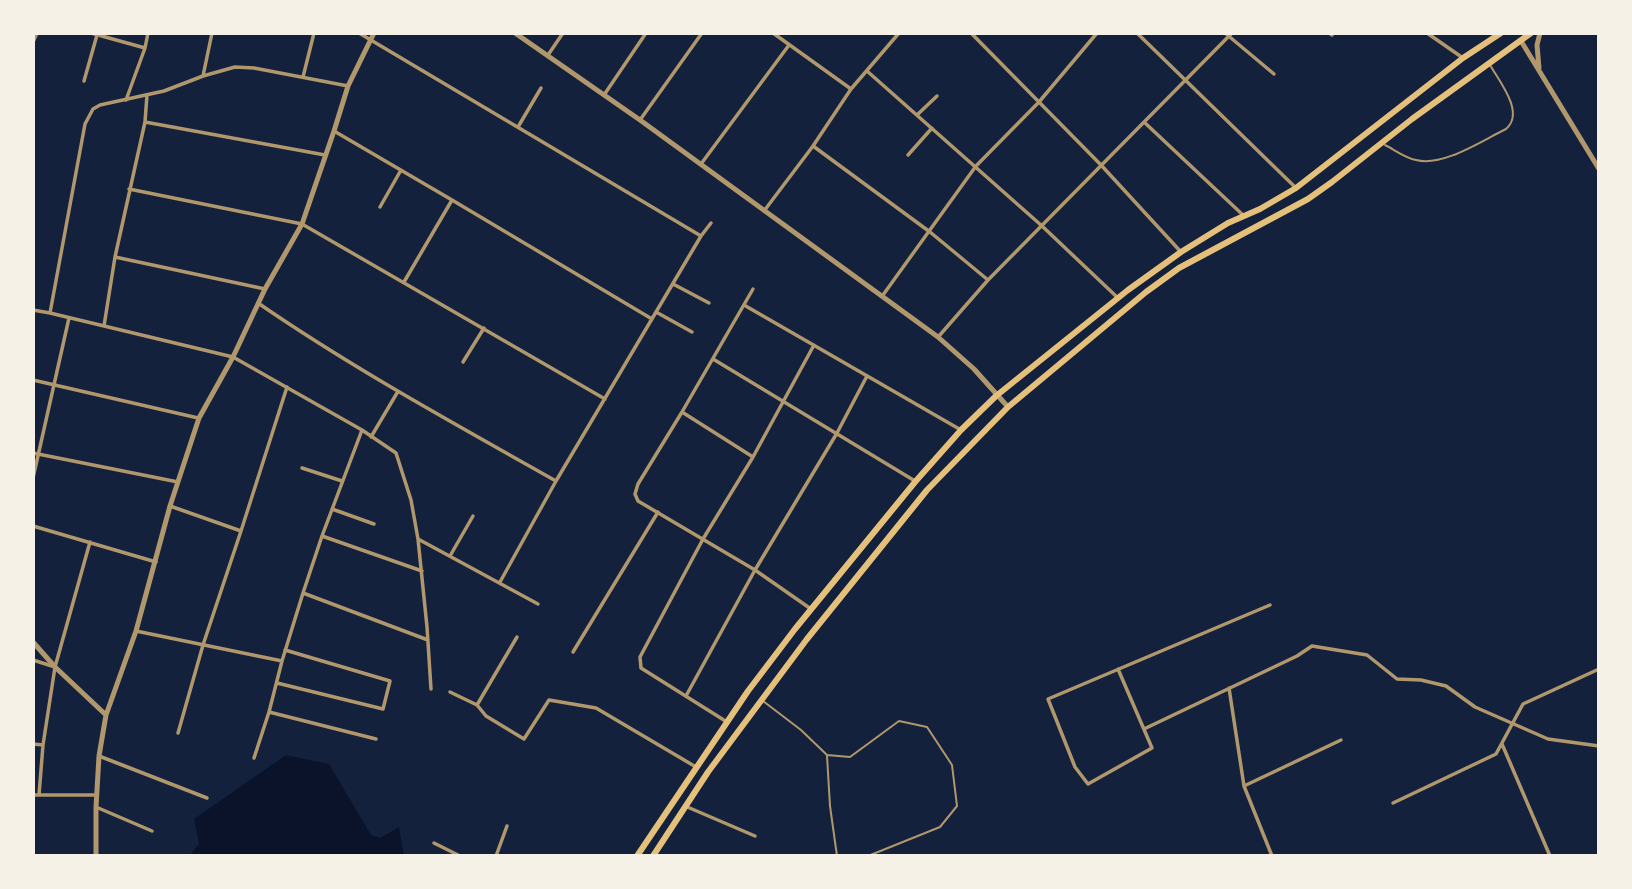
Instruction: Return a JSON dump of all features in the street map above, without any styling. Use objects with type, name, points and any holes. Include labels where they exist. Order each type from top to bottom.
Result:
[{"type":"main road","points":[[637,856],[748,691],[811,609],[915,482],[961,430],[996,396],[1118,298],[1181,252],[1228,223],[1260,209],[1296,188],[1463,58],[1501,33]]},
{"type":"main road","points":[[653,856],[708,772],[807,639],[927,490],[1008,407],[1130,304],[1179,268],[1308,199],[1531,33]]},
{"type":"street","points":[[33,42],[37,33]]},
{"type":"street","points":[[91,33],[145,47]]},
{"type":"street","points":[[125,100],[148,33]]},
{"type":"street","points":[[203,76],[212,33]]},
{"type":"street","points":[[303,77],[314,33]]},
{"type":"street","points":[[359,33],[372,36],[701,236]]},
{"type":"street","points":[[515,33],[883,295],[938,337],[974,369],[1008,407]]},
{"type":"street","points":[[548,55],[563,33]]},
{"type":"street","points":[[604,95],[646,33]]},
{"type":"street","points":[[640,120],[702,33]]},
{"type":"street","points":[[773,33],[851,89]]},
{"type":"street","points":[[971,33],[1101,165],[1181,252]]},
{"type":"street","points":[[883,295],[976,166],[1039,102],[1097,33]]},
{"type":"street","points":[[1137,33],[1296,188]]},
{"type":"street","points":[[1539,33],[1539,71]]},
{"type":"street","points":[[764,211],[813,146],[851,89],[898,34]]},
{"type":"street","points":[[938,337],[988,280],[1186,81],[1228,34],[1274,74]]},
{"type":"street","points":[[1429,34],[1463,58]]},
{"type":"street","points":[[84,81],[97,35]]},
{"type":"street","points":[[96,856],[99,756],[106,715],[136,631],[170,506],[199,418],[233,357],[265,289],[302,224],[348,86],[372,36]]},
{"type":"street","points":[[1521,41],[1599,169]]},
{"type":"street","points":[[701,164],[789,44]]},
{"type":"street","points":[[50,313],[85,124],[93,108],[148,96],[235,67],[348,86]]},
{"type":"street","points":[[867,71],[976,166],[1118,298]]},
{"type":"street","points":[[518,127],[541,88]]},
{"type":"street","points":[[104,326],[115,257],[145,122],[148,96]]},
{"type":"street","points":[[917,115],[937,96]]},
{"type":"street","points":[[145,122],[325,155]]},
{"type":"street","points":[[1144,122],[1244,216]]},
{"type":"street","points":[[908,155],[932,128]]},
{"type":"street","points":[[334,131],[652,320]]},
{"type":"street","points":[[813,146],[930,232],[988,280]]},
{"type":"street","points":[[380,207],[401,170]]},
{"type":"street","points":[[129,189],[302,224],[605,399]]},
{"type":"street","points":[[404,282],[452,200]]},
{"type":"street","points":[[500,582],[556,481],[711,223]]},
{"type":"street","points":[[115,257],[265,289]]},
{"type":"street","points":[[673,284],[709,303]]},
{"type":"street","points":[[753,289],[635,490],[638,501],[755,570],[811,609]]},
{"type":"street","points":[[258,303],[397,393],[556,481]]},
{"type":"street","points":[[744,305],[961,430]]},
{"type":"street","points":[[33,310],[233,357],[362,430],[396,453],[411,500],[418,539],[431,688]]},
{"type":"street","points":[[656,312],[692,332]]},
{"type":"street","points":[[33,478],[36,454],[69,318]]},
{"type":"street","points":[[463,362],[484,328]]},
{"type":"street","points":[[727,722],[641,668],[640,657],[703,539],[784,403],[814,345]]},
{"type":"street","points":[[713,359],[915,482]]},
{"type":"street","points":[[686,696],[867,376]]},
{"type":"street","points":[[33,380],[199,418]]},
{"type":"street","points":[[178,733],[203,645],[287,387]]},
{"type":"street","points":[[371,437],[397,393]]},
{"type":"street","points":[[682,412],[753,457]]},
{"type":"street","points":[[254,758],[303,593],[362,430]]},
{"type":"street","points":[[36,454],[178,482]]},
{"type":"street","points":[[302,468],[342,481]]},
{"type":"street","points":[[170,506],[241,531]]},
{"type":"street","points":[[332,509],[374,524]]},
{"type":"street","points":[[573,652],[658,512]]},
{"type":"street","points":[[450,556],[473,516]]},
{"type":"street","points":[[33,526],[156,562]]},
{"type":"street","points":[[322,536],[422,571]]},
{"type":"street","points":[[418,539],[538,604]]},
{"type":"street","points":[[39,795],[43,745],[55,667],[90,542]]},
{"type":"street","points":[[303,593],[428,640]]},
{"type":"street","points":[[1118,669],[1152,748],[1088,784],[1075,767],[1048,699],[1118,669],[1270,605]]},
{"type":"street","points":[[136,631],[282,661]]},
{"type":"street","points":[[477,705],[517,637]]},
{"type":"street","points":[[33,642],[55,667],[106,715]]},
{"type":"street","points":[[1144,729],[1297,656],[1312,646],[1367,655],[1396,679],[1420,680],[1447,686],[1475,707],[1548,739],[1599,746]]},
{"type":"street","points":[[277,683],[383,709],[390,681],[285,650]]},
{"type":"street","points":[[33,660],[55,667]]},
{"type":"street","points":[[1393,803],[1496,754],[1522,704],[1599,669]]},
{"type":"street","points":[[1229,688],[1244,786],[1272,856]]},
{"type":"street","points":[[450,692],[477,705],[486,716],[524,739],[549,700],[596,708],[696,767]]},
{"type":"street","points":[[269,712],[376,739]]},
{"type":"street","points":[[1244,786],[1340,740]]},
{"type":"street","points":[[33,744],[43,745]]},
{"type":"street","points":[[1502,744],[1550,856]]},
{"type":"street","points":[[99,756],[207,798]]},
{"type":"street","points":[[33,795],[97,795]]},
{"type":"street","points":[[96,807],[152,831]]},
{"type":"street","points":[[685,807],[755,836]]},
{"type":"street","points":[[496,856],[507,826]]},
{"type":"street","points":[[434,844],[460,856]]},
{"type":"lane","points":[[1381,143],[1413,160],[1425,162],[1446,158],[1506,130],[1514,117],[1512,105],[1489,62]]},
{"type":"lane","points":[[762,700],[802,730],[827,755],[850,757],[899,721],[927,727],[952,765],[957,806],[940,827],[868,856]]},
{"type":"lane","points":[[827,755],[837,856]]},
{"type":"water","points":[[286,755],[329,764],[371,835],[380,838],[399,827],[404,856],[189,856],[199,844],[194,819]]}]
